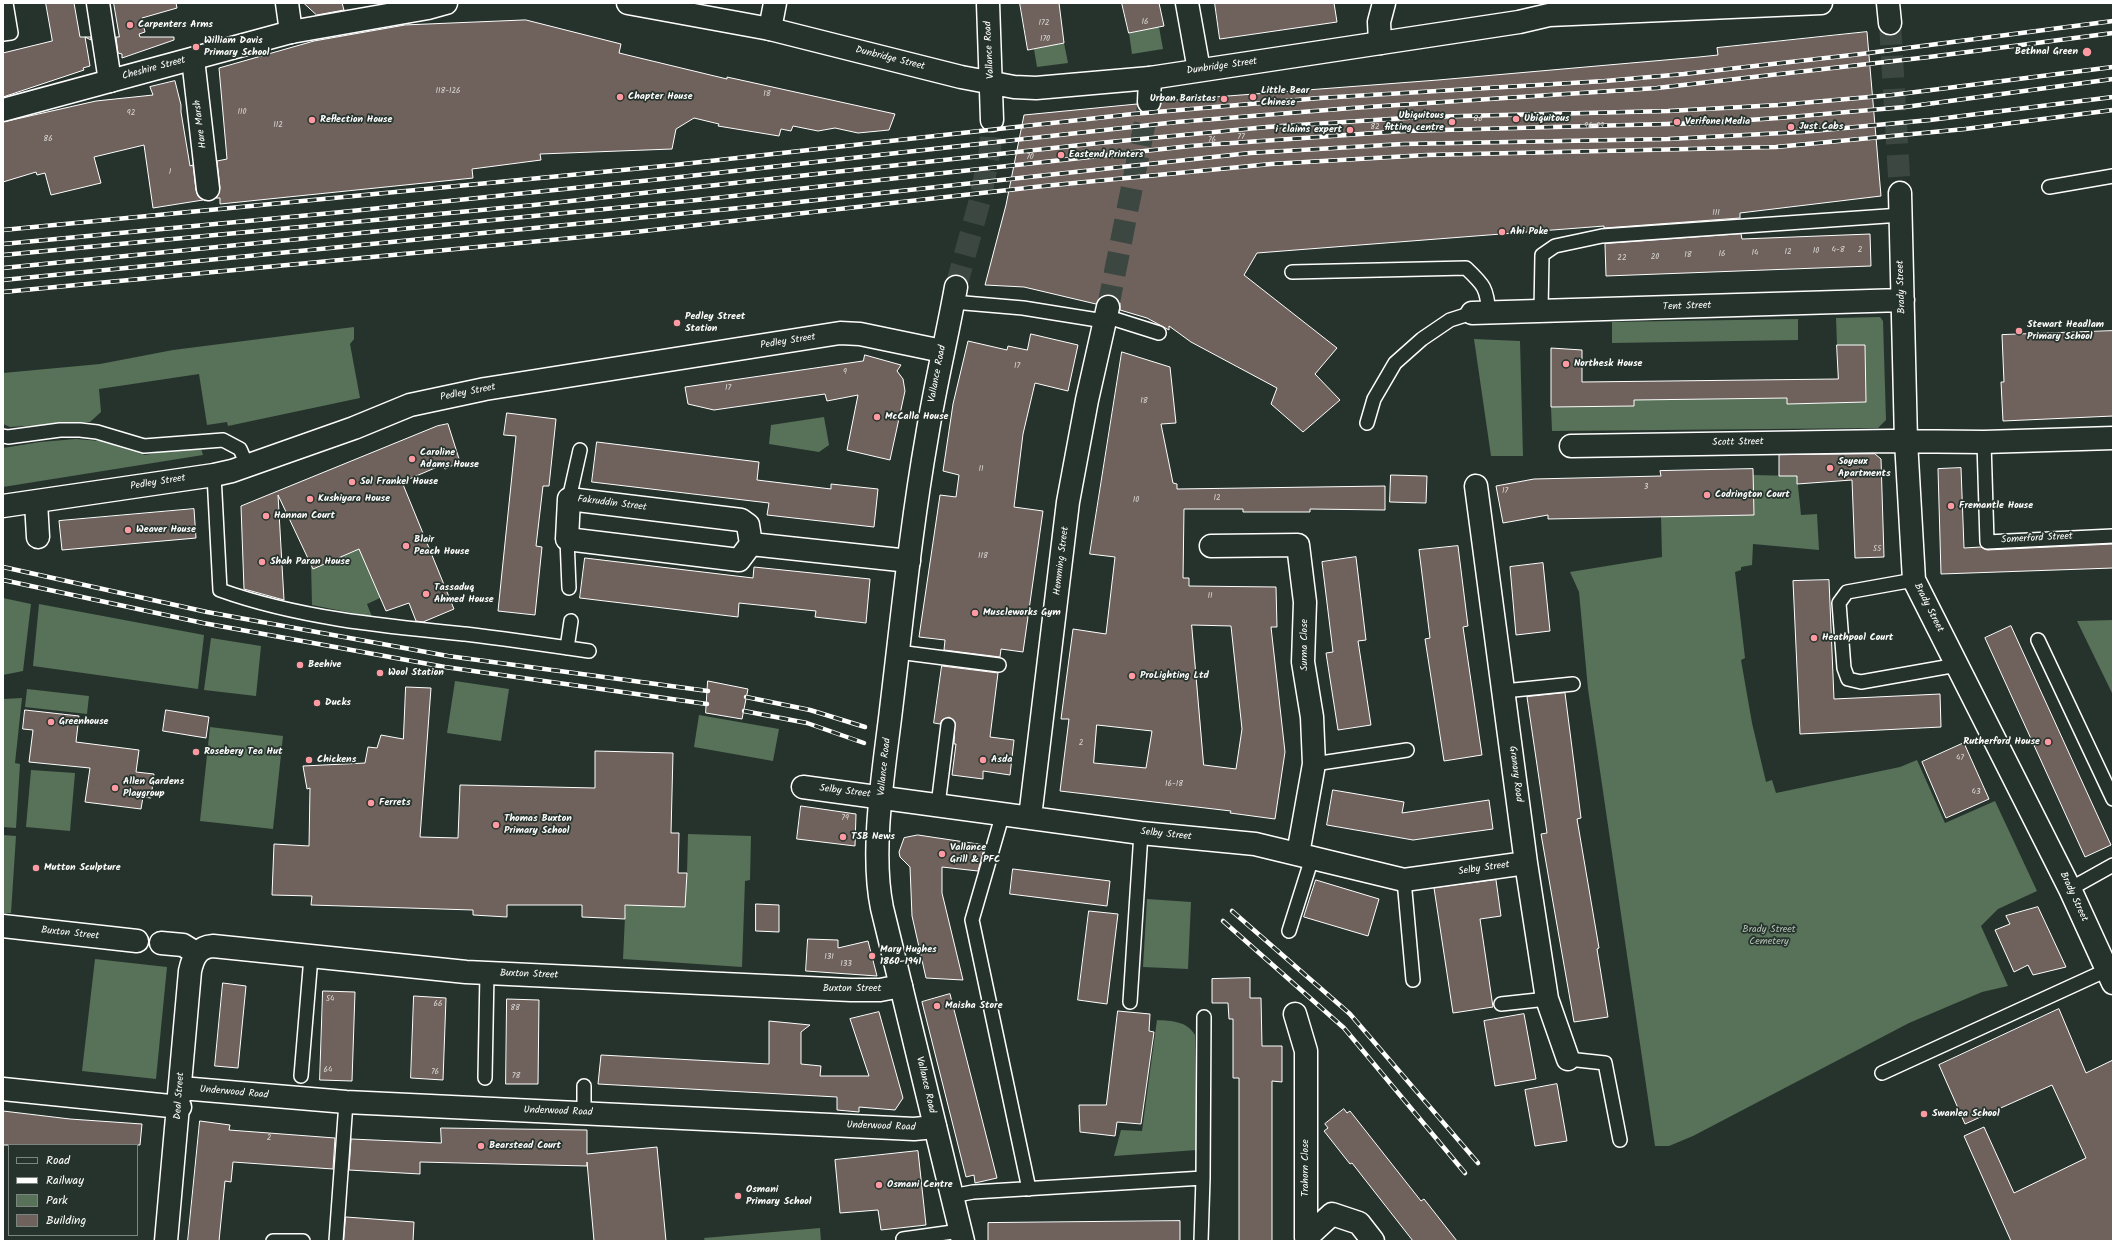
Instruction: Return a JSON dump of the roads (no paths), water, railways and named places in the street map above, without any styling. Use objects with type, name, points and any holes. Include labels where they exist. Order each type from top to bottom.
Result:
[{"type":"street","points":[[98,3],[110,80]]},
{"type":"street","points":[[287,3],[290,32]]},
{"type":"street","name":"Cheshire Street","points":[[3,110],[290,32],[428,8],[446,3]]},
{"type":"street","name":"Dunbridge Street","points":[[628,3],[668,6],[770,29],[961,77],[992,83],[1036,88],[1150,78],[1519,22],[1549,15],[1821,3]]},
{"type":"street","points":[[770,29],[775,3]]},
{"type":"street","name":"Vallance Road","points":[[988,3],[992,83],[992,120]]},
{"type":"street","points":[[1187,3],[1199,70]]},
{"type":"street","points":[[1380,43],[1379,22],[1384,3]]},
{"type":"street","name":"Hare Marsh","points":[[193,59],[208,189]]},
{"type":"street","points":[[1149,102],[1150,78]]},
{"type":"street","name":"Brady Street","points":[[1900,194],[1906,441],[1914,580],[2070,889],[2110,976]]},
{"type":"street","name":"Vallance Road","points":[[954,295],[942,351],[927,436],[909,561],[882,797],[878,890],[962,1236]]},
{"type":"street","name":"Tent Street","points":[[1481,313],[1903,300]]},
{"type":"street","name":"Hemming Street","points":[[1030,817],[1068,502],[1106,314]]},
{"type":"street","name":"Pedley Street","points":[[3,506],[214,475],[248,465],[354,428],[410,405],[486,389],[840,333],[860,334],[942,351]]},
{"type":"street","points":[[1906,441],[1984,442],[2113,438]]},
{"type":"street","name":"Scott Street","points":[[1571,446],[1906,441]]},
{"type":"street","name":"Granary Road","points":[[1476,486],[1526,863],[1547,999],[1568,1059]]},
{"type":"street","name":"Fakruddin Street","points":[[567,539],[569,499],[741,520],[748,525],[751,544]]},
{"type":"street","points":[[36,502],[38,537]]},
{"type":"street","points":[[567,539],[739,560],[751,544],[909,561]]},
{"type":"street","name":"Surma Close","points":[[1211,546],[1298,545],[1305,602],[1303,662],[1312,717],[1314,764],[1305,856]]},
{"type":"street","name":"Selby Street","points":[[803,787],[1141,833],[1255,844],[1404,880],[1526,863]]},
{"type":"street","name":"Buxton Street","points":[[3,926],[137,941]]},
{"type":"street","points":[[161,943],[183,945],[196,953]]},
{"type":"street","name":"Buxton Street","points":[[196,953],[213,946],[311,957],[486,973],[851,990],[880,990],[901,986]]},
{"type":"street","name":"Deal Street","points":[[166,1241],[190,971],[192,960],[196,953]]},
{"type":"street","name":"Trahorn Close","points":[[1295,1014],[1306,1051],[1306,1240]]},
{"type":"street","name":"Underwood Road","points":[[3,1089],[180,1097],[346,1102],[914,1129],[935,1127]]},
{"type":"street","name":"Trahorn Close","points":[[1306,1240],[1332,1214],[1359,1223],[1373,1241]]},
{"type":"lane","points":[[3,34],[11,33],[6,3]]},
{"type":"lane","points":[[2049,187],[2113,176]]},
{"type":"lane","points":[[1542,311],[1542,255],[1555,246],[1602,236],[1900,215]]},
{"type":"lane","points":[[1292,272],[1466,268],[1483,284],[1488,300],[1481,313],[1450,320],[1422,339],[1395,363],[1374,399],[1367,423]]},
{"type":"lane","points":[[954,295],[1038,310],[1106,314],[1159,333]]},
{"type":"lane","points":[[3,436],[8,438],[60,430],[80,430],[97,432],[144,446],[223,440],[240,449],[248,465]]},
{"type":"lane","name":"Somerford Street","points":[[1984,442],[1987,542],[2113,536]]},
{"type":"lane","points":[[569,499],[580,450]]},
{"type":"lane","points":[[214,475],[220,590],[241,598],[303,612],[413,630],[465,634],[589,651]]},
{"type":"lane","points":[[567,539],[569,588]]},
{"type":"lane","points":[[1914,580],[1847,592],[1839,603],[1844,668],[1848,679],[1861,682],[1957,665]]},
{"type":"lane","points":[[567,648],[570,621]]},
{"type":"lane","points":[[2038,640],[2113,799]]},
{"type":"lane","points":[[898,652],[956,664],[999,664]]},
{"type":"lane","points":[[1504,691],[1573,684]]},
{"type":"lane","points":[[938,805],[948,725]]},
{"type":"lane","points":[[1314,764],[1407,750]]},
{"type":"lane","points":[[1002,813],[972,920],[1029,1189]]},
{"type":"lane","points":[[1130,1002],[1141,833]]},
{"type":"lane","points":[[1289,931],[1305,856]]},
{"type":"lane","points":[[2070,889],[2113,865]]},
{"type":"lane","points":[[1404,880],[1413,980]]},
{"type":"lane","points":[[301,1076],[311,957]]},
{"type":"lane","points":[[485,1078],[486,973]]},
{"type":"lane","points":[[1882,1073],[2110,976]]},
{"type":"lane","points":[[1501,1004],[1547,999]]},
{"type":"lane","points":[[1201,1241],[1204,1017]]},
{"type":"lane","points":[[1568,1059],[1605,1063],[1620,1140]]},
{"type":"lane","points":[[584,1086],[584,1113]]},
{"type":"lane","points":[[336,1241],[346,1102]]},
{"type":"lane","points":[[952,1196],[973,1192],[1203,1178]]},
{"type":"lane","points":[[903,1239],[962,1236]]},
{"type":"lane","points":[[273,1241],[303,1241]]},
{"type":"tunnel","points":[[1890,23],[1900,193]]},
{"type":"tunnel","points":[[1108,307],[1149,102]]},
{"type":"tunnel","points":[[956,287],[980,200],[990,150],[992,120]]},
{"type":"railway","points":[[3,230],[674,165],[1133,114],[1320,98],[1605,81],[1684,74],[1861,54],[2113,21]]},
{"type":"railway","points":[[3,244],[332,213],[671,178],[1177,122],[1352,108],[1657,88],[1929,57],[2113,33]]},
{"type":"railway","points":[[3,255],[534,205],[1099,143],[1267,127],[1421,117],[1668,111],[1779,105],[1892,95],[2113,67]]},
{"type":"railway","points":[[3,268],[697,200],[1190,146],[1404,131],[1704,123],[1778,118],[1905,107],[2113,79]]},
{"type":"railway","points":[[3,280],[780,204],[1250,153],[1403,144],[1668,139],[1802,132],[1930,120],[2113,97]]},
{"type":"railway","points":[[3,292],[635,232],[1044,186],[1271,164],[1427,155],[1776,147],[1965,129],[2113,110]]},
{"type":"railway","points":[[3,567],[207,612],[448,656],[708,691]]},
{"type":"railway","points":[[3,580],[203,623],[445,667],[707,704]]},
{"type":"railway","points":[[746,697],[810,710],[865,727]]},
{"type":"railway","points":[[744,711],[807,723],[864,743]]},
{"type":"railway","points":[[1232,911],[1350,1014],[1478,1163]]},
{"type":"railway","points":[[1223,921],[1344,1028],[1465,1173]]},
{"type":"place","name":"Carpenters Arms","points":[[130,25]]},
{"type":"place","name":"William Davis Primary School","points":[[196,47]]},
{"type":"place","name":"Bethnal Green","points":[[2087,52]]},
{"type":"place","name":"Chapter House","points":[[620,97]]},
{"type":"place","name":"Little Bear Chinese","points":[[1253,97]]},
{"type":"place","name":"Urban Baristas","points":[[1224,99]]},
{"type":"place","name":"Ubiquitous","points":[[1516,119]]},
{"type":"place","name":"Reflection House","points":[[312,120]]},
{"type":"place","name":"Ubiquitous fitting centre","points":[[1452,122]]},
{"type":"place","name":"Verifone Media","points":[[1677,122]]},
{"type":"place","name":"Just Cabs","points":[[1791,127]]},
{"type":"place","name":"i claims expert","points":[[1350,130]]},
{"type":"place","name":"Eastend Printers","points":[[1061,155]]},
{"type":"place","name":"Ahi Poke","points":[[1502,232]]},
{"type":"place","name":"Pedley Street Station","points":[[677,323]]},
{"type":"place","name":"Stewart Headlam Primary School","points":[[2019,331]]},
{"type":"place","name":"Northesk House","points":[[1566,364]]},
{"type":"place","name":"McCalla House","points":[[877,417]]},
{"type":"place","name":"Caroline Adams House","points":[[412,459]]},
{"type":"place","name":"Soyeux Apartments","points":[[1830,468]]},
{"type":"place","name":"Sol Frankel House","points":[[352,482]]},
{"type":"place","name":"Codrington Court","points":[[1707,495]]},
{"type":"place","name":"Kushiyara House","points":[[310,499]]},
{"type":"place","name":"Fremantle House","points":[[1951,506]]},
{"type":"place","name":"Hannan Court","points":[[266,516]]},
{"type":"place","name":"Weaver House","points":[[128,530]]},
{"type":"place","name":"Blair Peach House","points":[[406,546]]},
{"type":"place","name":"Shah Paran House","points":[[262,562]]},
{"type":"place","name":"Tassaduq Ahmed House","points":[[426,594]]},
{"type":"place","name":"Muscleworks Gym","points":[[975,613]]},
{"type":"place","name":"Heathpool Court","points":[[1814,638]]},
{"type":"place","name":"Beehive","points":[[300,665]]},
{"type":"place","name":"Wool Station","points":[[380,673]]},
{"type":"place","name":"ProLighting Ltd","points":[[1132,676]]},
{"type":"place","name":"Ducks","points":[[317,703]]},
{"type":"place","name":"Greenhouse","points":[[51,722]]},
{"type":"place","name":"Rutherford House","points":[[2048,742]]},
{"type":"place","name":"Rosebery Tea Hut","points":[[196,752]]},
{"type":"place","name":"Chickens","points":[[309,760]]},
{"type":"place","name":"Asda","points":[[983,760]]},
{"type":"place","name":"Allen Gardens Playgroup","points":[[115,788]]},
{"type":"place","name":"Ferrets","points":[[371,803]]},
{"type":"place","name":"Thomas Buxton Primary School","points":[[496,825]]},
{"type":"place","name":"TSB News","points":[[843,837]]},
{"type":"place","name":"Vallance Grill & PFC","points":[[942,854]]},
{"type":"place","name":"Mutton Sculpture","points":[[36,868]]},
{"type":"place","name":"Mary Hughes 1860-1941","points":[[872,956]]},
{"type":"place","name":"Maisha Store","points":[[937,1006]]},
{"type":"place","name":"Swanlea School","points":[[1924,1114]]},
{"type":"place","name":"Bearstead Court","points":[[481,1146]]},
{"type":"place","name":"Osmani Centre","points":[[879,1185]]},
{"type":"place","name":"Osmani Primary School","points":[[738,1196]]},
{"type":"park label","name":"Brady Street Cemetery","points":[[1769,936]]}]
